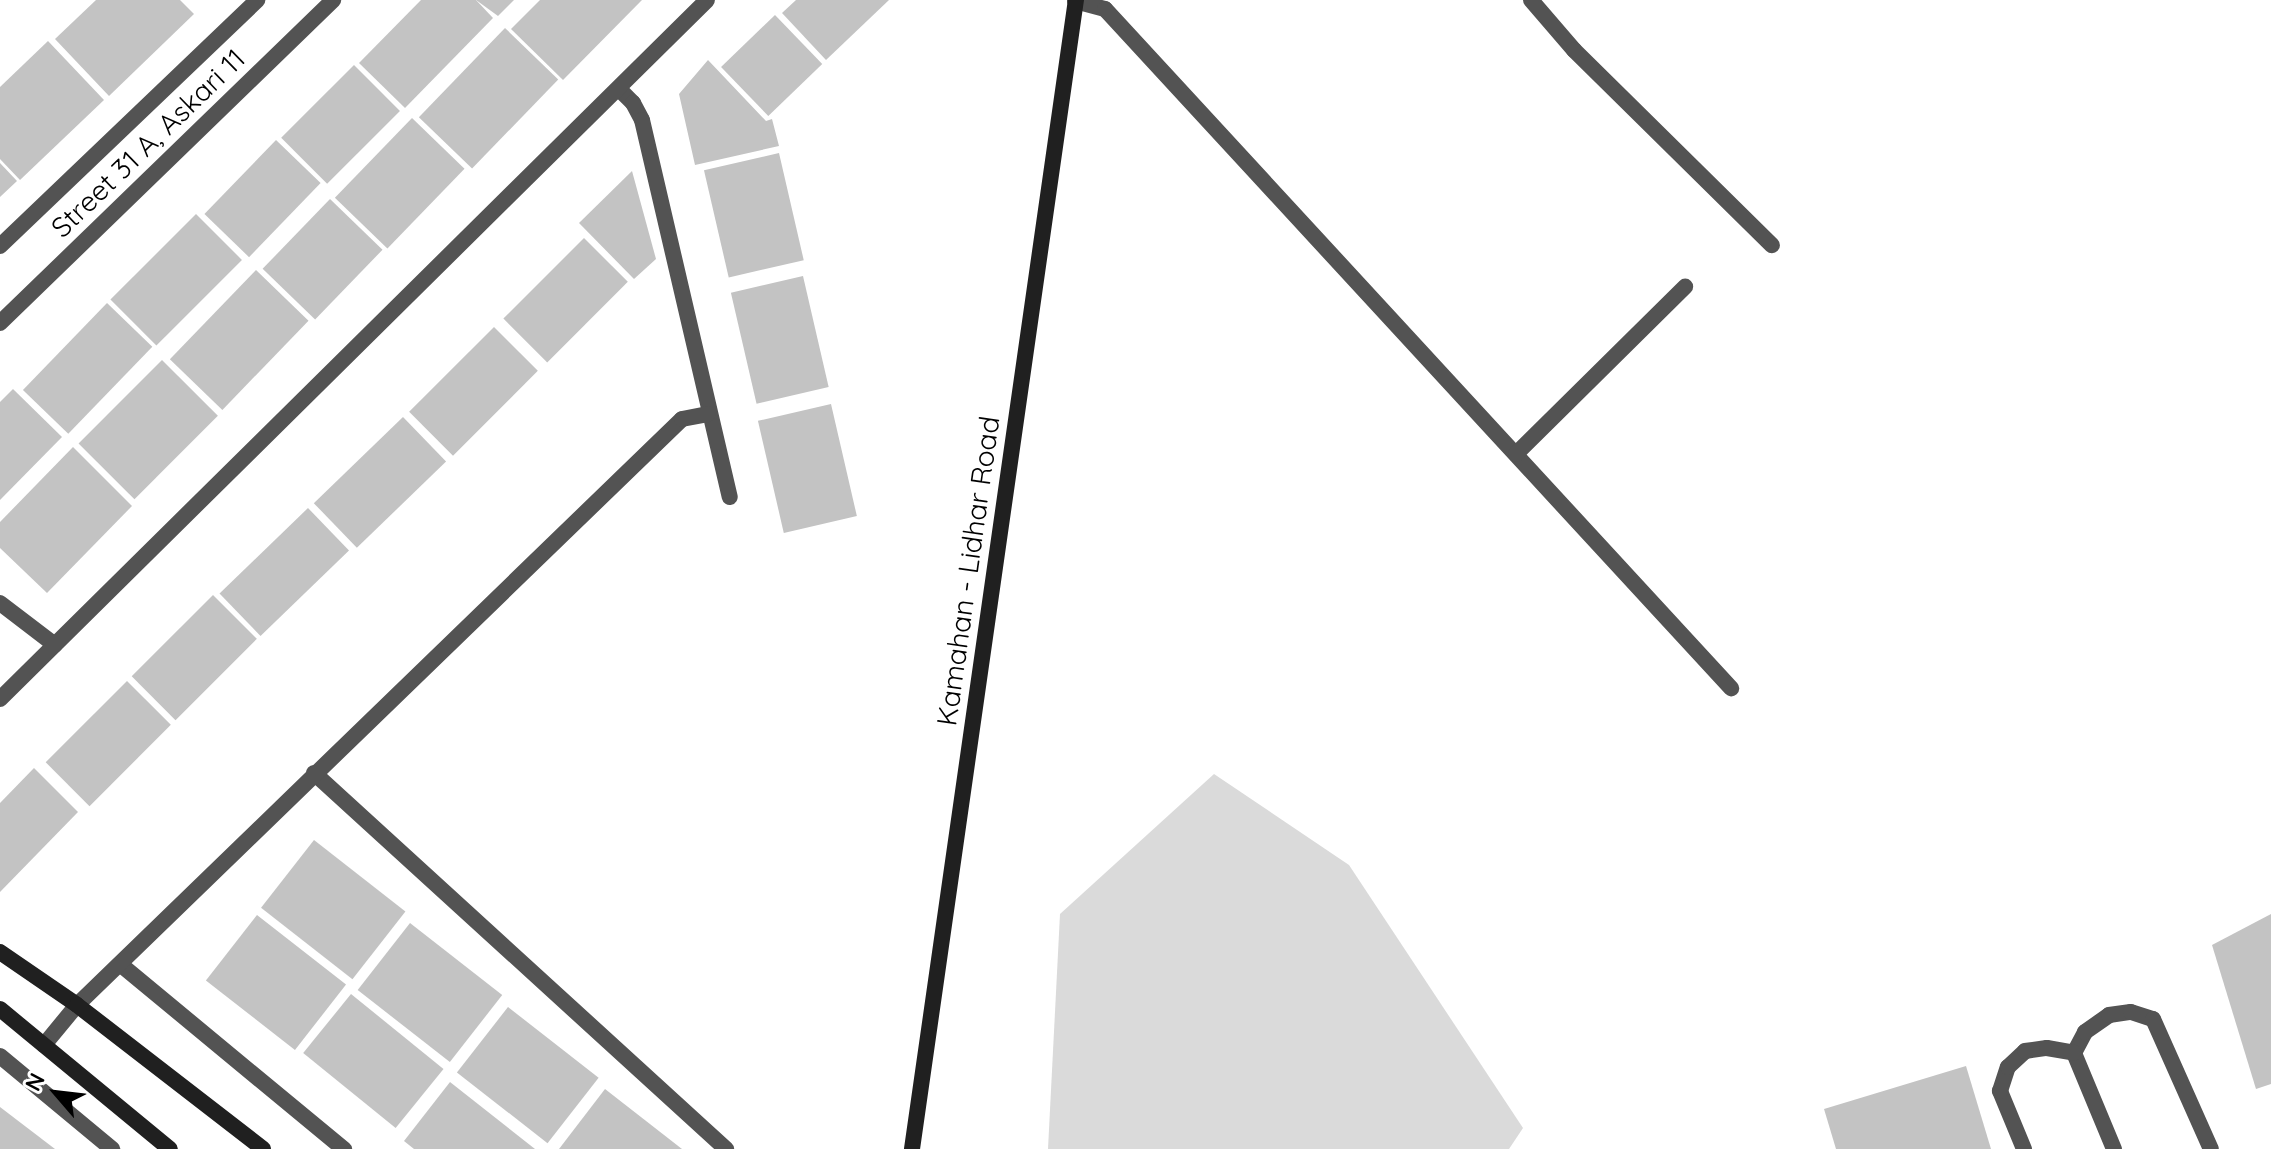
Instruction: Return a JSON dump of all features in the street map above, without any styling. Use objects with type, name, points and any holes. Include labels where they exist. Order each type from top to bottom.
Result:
[{"type":"main road","name":"Kamahan - Lidhar Road","points":[[912,1149],[1076,1]]},
{"type":"main road","points":[[0,952],[77,1005],[263,1149]]},
{"type":"main road","points":[[0,1009],[170,1149]]},
{"type":"street","points":[[0,246],[257,0]]},
{"type":"street","name":"Street 31 A, Askari 11","points":[[0,323],[333,0]]},
{"type":"street","points":[[0,699],[707,0]]},
{"type":"street","points":[[1531,0],[1574,50],[1772,245]]},
{"type":"street","points":[[1076,1],[1105,9],[1731,688]]},
{"type":"street","points":[[619,89],[633,103],[642,120],[708,414],[730,497]]},
{"type":"street","points":[[1516,454],[1685,287]]},
{"type":"street","points":[[44,1045],[77,1005],[682,419],[708,414]]},
{"type":"street","points":[[0,603],[55,645]]},
{"type":"street","points":[[314,773],[726,1149]]},
{"type":"street","points":[[120,964],[344,1149]]},
{"type":"street","points":[[2074,1053],[2085,1032],[2109,1015],[2131,1012],[2153,1019],[2211,1149]]},
{"type":"street","points":[[2024,1149],[2000,1091],[2008,1067],[2025,1051],[2047,1048],[2074,1053]]},
{"type":"street","points":[[2074,1053],[2114,1149]]},
{"type":"street","points":[[0,1056],[112,1149]]},
{"type":"shaded area","points":[[1214,774],[1349,865],[1523,1128],[1509,1149],[1048,1149],[1060,914]]},
{"type":"building","points":[[96,0],[180,0],[194,14],[109,96],[55,39]]},
{"type":"building","points":[[421,0],[476,0],[493,18],[405,108],[359,63]]},
{"type":"building","points":[[476,0],[514,0],[498,16]]},
{"type":"building","points":[[540,0],[642,0],[563,80],[511,29]]},
{"type":"building","points":[[796,0],[889,0],[826,60],[782,13]]},
{"type":"building","points":[[775,15],[822,64],[768,116],[721,67]]},
{"type":"building","points":[[505,28],[558,79],[472,169],[419,117]]},
{"type":"building","points":[[48,41],[104,100],[20,180],[0,159],[0,87]]},
{"type":"building","points":[[708,60],[766,121],[772,119],[779,146],[695,165],[679,94]]},
{"type":"building","points":[[354,65],[400,111],[327,184],[281,138]]},
{"type":"building","points":[[412,118],[465,169],[387,249],[335,198]]},
{"type":"building","points":[[276,140],[321,183],[249,257],[204,214]]},
{"type":"building","points":[[779,153],[804,260],[729,278],[704,170]]},
{"type":"building","points":[[0,163],[17,181],[0,197]]},
{"type":"building","points":[[632,171],[656,259],[634,279],[579,223]]},
{"type":"building","points":[[330,199],[383,250],[315,319],[263,269]]},
{"type":"building","points":[[196,214],[242,260],[156,346],[110,300]]},
{"type":"building","points":[[584,238],[628,282],[547,362],[503,319]]},
{"type":"building","points":[[256,270],[309,321],[222,410],[170,359]]},
{"type":"building","points":[[803,276],[829,387],[757,404],[731,293]]},
{"type":"building","points":[[107,303],[152,347],[68,434],[23,390]]},
{"type":"building","points":[[494,327],[538,371],[453,456],[409,412]]},
{"type":"building","points":[[162,360],[218,416],[134,499],[79,443]]},
{"type":"building","points":[[13,389],[62,437],[0,500],[0,402]]},
{"type":"building","points":[[831,404],[857,516],[784,533],[758,421]]},
{"type":"building","points":[[403,417],[446,462],[357,548],[314,503]]},
{"type":"building","points":[[73,447],[132,506],[47,593],[0,548],[0,522]]},
{"type":"building","points":[[308,508],[349,550],[261,636],[220,593]]},
{"type":"building","points":[[213,595],[257,639],[176,720],[132,676]]},
{"type":"building","points":[[127,681],[171,725],[90,806],[46,762]]},
{"type":"building","points":[[34,768],[78,812],[0,892],[0,803]]},
{"type":"building","points":[[314,840],[405,911],[352,979],[261,908]]},
{"type":"building","points":[[2271,914],[2271,1084],[2256,1089],[2212,945]]},
{"type":"building","points":[[257,915],[346,985],[295,1050],[206,980]]},
{"type":"building","points":[[410,923],[502,995],[450,1062],[358,990]]},
{"type":"building","points":[[351,994],[443,1069],[396,1128],[303,1053]]},
{"type":"building","points":[[508,1007],[599,1078],[548,1143],[457,1072]]},
{"type":"building","points":[[1966,1066],[1991,1149],[1836,1149],[1824,1109]]},
{"type":"building","points":[[450,1082],[535,1149],[414,1149],[404,1141]]},
{"type":"building","points":[[605,1089],[682,1149],[559,1149]]},
{"type":"building","points":[[0,1107],[55,1149],[0,1149]]}]
